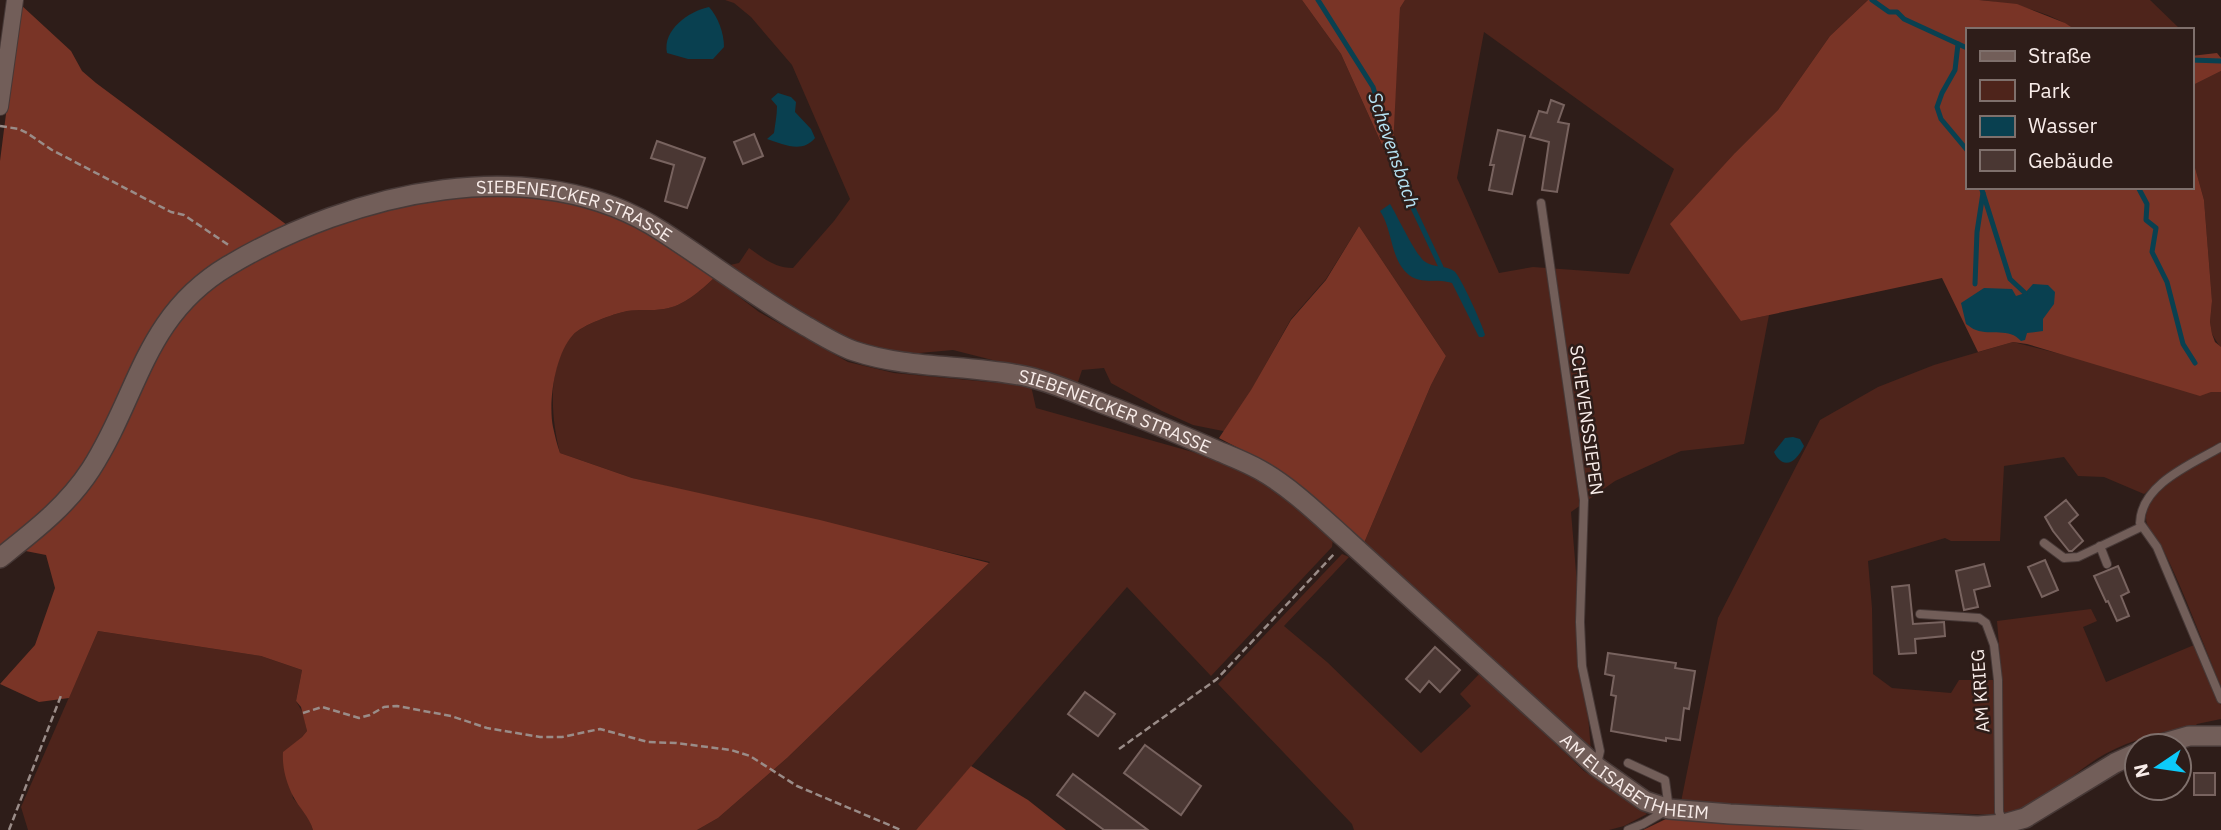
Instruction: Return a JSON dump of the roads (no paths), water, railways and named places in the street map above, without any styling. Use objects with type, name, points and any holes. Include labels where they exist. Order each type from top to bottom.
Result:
[{"type":"street","points":[[0,107],[15,0]]},
{"type":"street","name":"SIEBENEICKER STRASSE","points":[[0,558],[75,493],[111,433],[161,330],[194,291],[241,259],[328,219],[414,194],[446,189],[491,187],[566,193],[615,208],[647,222],[771,306],[850,350],[880,358],[1034,378],[1147,420],[1259,469]]},
{"type":"street","name":"AM ELISABETHHEIM","points":[[1259,469],[1347,540],[1597,767],[1645,801],[1670,809],[1730,814],[1978,826],[2004,824],[2025,818],[2123,759]]},
{"type":"street","points":[[2193,736],[2221,736]]},
{"type":"lane","name":"SCHEVENSSIEPEN","points":[[1541,203],[1584,500],[1580,622],[1582,666],[1600,751],[1597,767]]},
{"type":"lane","points":[[2221,447],[2152,493],[2140,519],[2141,527],[2157,547],[2221,699]]},
{"type":"lane","points":[[2043,543],[2064,558],[2083,556],[2141,527]]},
{"type":"lane","points":[[2100,546],[2107,564]]},
{"type":"lane","name":"AM KRIEG","points":[[1920,614],[1979,618],[1986,623],[1994,645],[1998,680],[2000,812],[2004,824]]},
{"type":"lane","points":[[1628,764],[1665,780],[1670,809],[1628,830]]},
{"type":"water","points":[[709,7],[720,26],[724,47],[713,59],[688,59],[667,53],[673,29],[686,17]]},
{"type":"water","points":[[778,93],[791,97],[796,102],[795,112],[811,129],[815,138],[810,143],[798,147],[767,139],[774,133],[777,113],[777,106],[771,99]]},
{"type":"water","points":[[1390,204],[1424,261],[1451,269],[1457,275],[1480,322],[1485,335],[1483,337],[1479,337],[1452,283],[1419,280],[1403,269],[1380,211]]},
{"type":"water","points":[[2033,284],[2048,285],[2055,292],[2054,304],[2043,319],[2043,331],[2027,333],[2025,340],[2021,341],[2011,334],[1982,332],[1966,324],[1961,303],[1984,288],[2012,289],[2016,296],[2025,293]]},
{"type":"water","points":[[1785,438],[1800,439],[1804,446],[1794,460],[1782,462],[1774,452]]},
{"type":"waterway","name":"Schevensbach","points":[[1318,0],[1373,87],[1404,189],[1441,267]]},
{"type":"waterway","points":[[1872,0],[1889,12],[1897,12],[1904,19],[1966,48]]},
{"type":"waterway","points":[[1958,44],[1955,70],[1937,107],[1941,119],[1966,149]]},
{"type":"waterway","points":[[2193,60],[2221,61]]},
{"type":"waterway","points":[[1975,284],[1982,189]]},
{"type":"waterway","points":[[2139,189],[2147,204],[2146,220],[2156,228],[2152,252],[2167,282],[2183,344],[2195,363]]},
{"type":"waterway","points":[[1983,193],[2010,279],[2025,293]]}]
